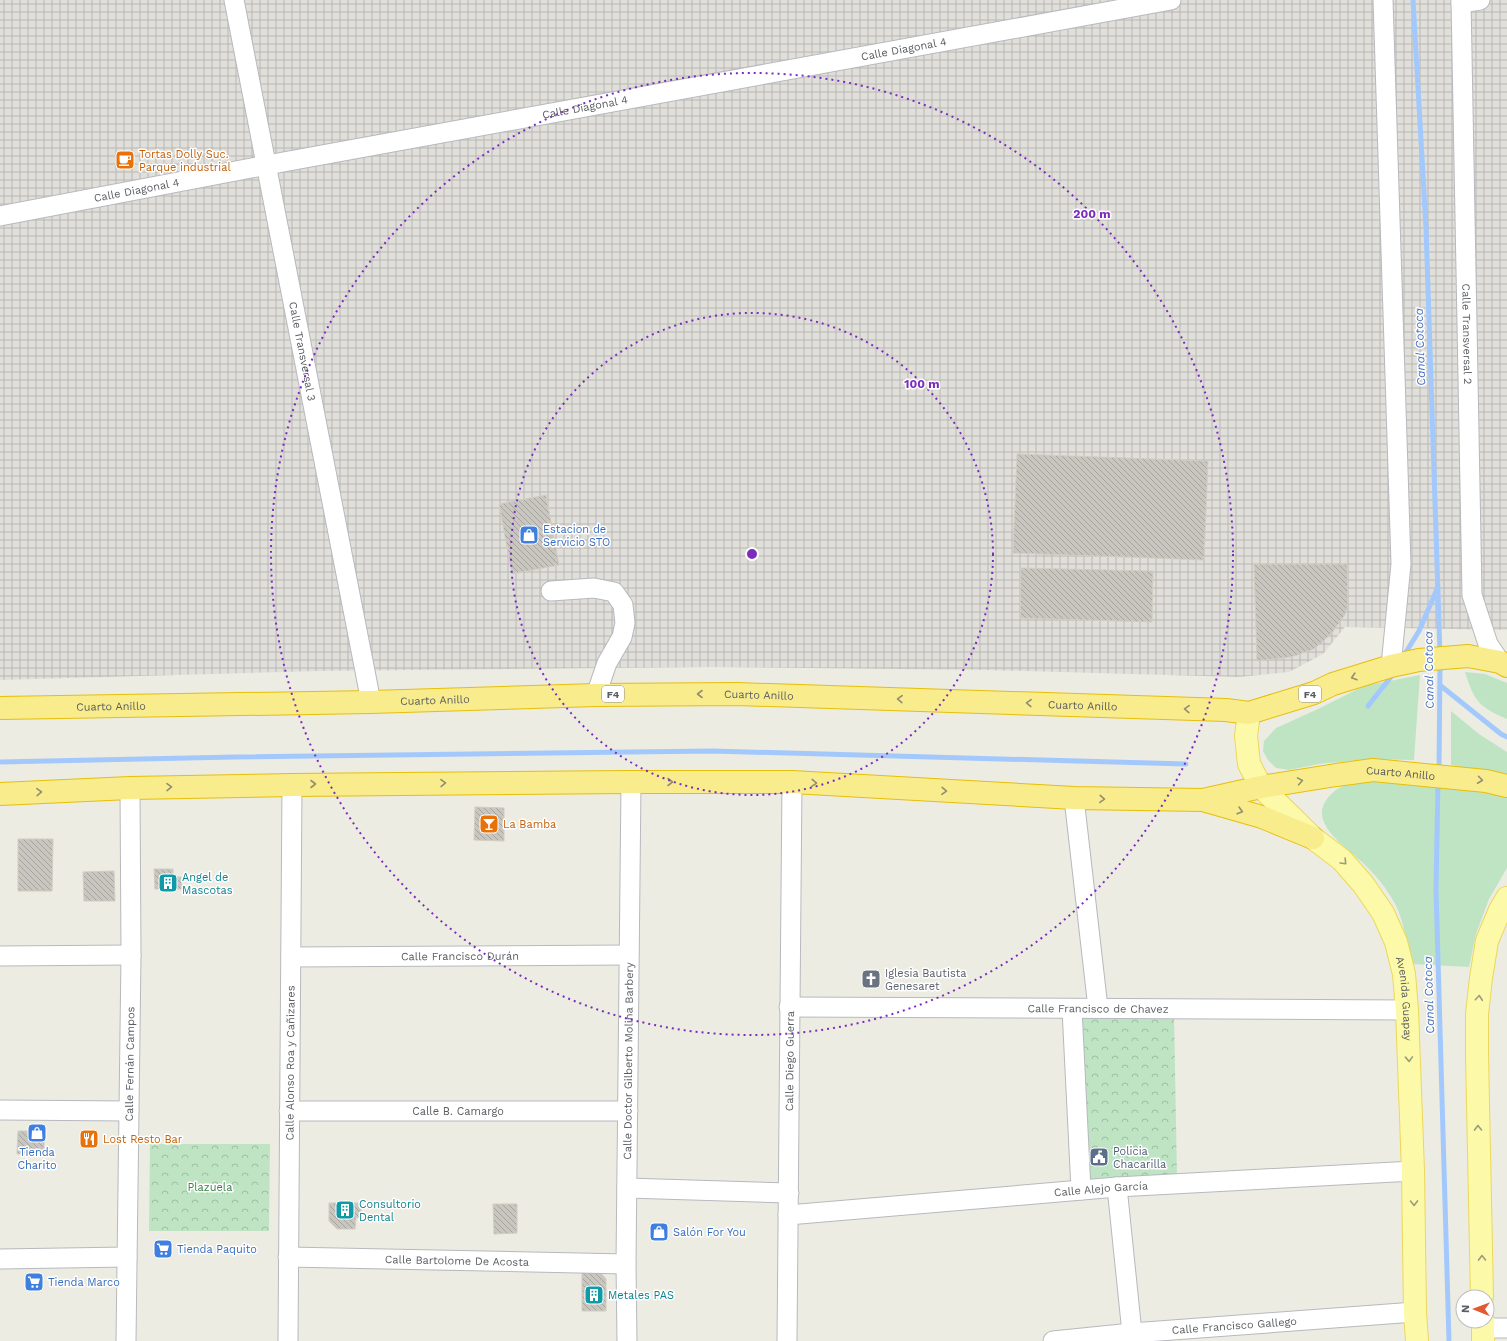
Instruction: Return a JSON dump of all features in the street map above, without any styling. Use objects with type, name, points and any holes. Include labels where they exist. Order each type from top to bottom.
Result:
[{"type":"highway","name":"Cuarto Anillo","points":[[0,708],[371,702],[596,694],[737,694],[1226,710],[1249,713],[1314,693],[1332,684],[1391,666],[1419,660],[1468,656],[1503,664]]},
{"type":"highway","name":"Cuarto Anillo","points":[[0,794],[130,788],[292,785],[792,782],[1074,798],[1203,800],[1262,787],[1336,774],[1373,770],[1486,781],[1507,786]]},
{"type":"highway","points":[[1203,800],[1262,817],[1313,838]]},
{"type":"main road","name":"Avenida Guapay","points":[[1249,713],[1246,736],[1249,764],[1262,787],[1313,838],[1342,860],[1363,884],[1383,913],[1396,942],[1404,974],[1407,1010],[1414,1171],[1415,1312],[1417,1341]]},
{"type":"main road","points":[[1482,1289],[1477,1061],[1478,1014],[1481,978],[1487,941],[1500,910],[1507,898]]},
{"type":"street","name":"Calle Transversal 3","points":[[234,0],[371,702]]},
{"type":"street","name":"Calle Diagonal 4","points":[[0,216],[267,164],[1171,0]]},
{"type":"street","points":[[1383,0],[1401,564],[1391,666]]},
{"type":"street","points":[[1461,2],[1480,0]]},
{"type":"street","name":"Calle Transversal 2","points":[[1461,2],[1472,595],[1488,644],[1503,664]]},
{"type":"street","points":[[551,591],[594,588],[601,589],[614,592],[623,605],[625,623],[622,637],[607,663],[596,694]]},
{"type":"street","name":"Calle Doctor Gilberto Molina Barbery","points":[[627,1341],[626,1264],[631,782]]},
{"type":"street","name":"Calle Diego Guerra","points":[[787,1341],[792,782]]},
{"type":"street","name":"Calle Alonso Roa y Cañizares","points":[[288,1341],[292,785]]},
{"type":"street","name":"Calle Fernán Campos","points":[[126,1341],[131,954],[130,788]]},
{"type":"street","points":[[1074,798],[1098,1008]]},
{"type":"street","points":[[0,956],[131,954]]},
{"type":"street","name":"Calle Francisco Durán","points":[[291,957],[629,955]]},
{"type":"street","name":"Calle Francisco de Chavez","points":[[789,1007],[1407,1010]]},
{"type":"street","points":[[1072,1009],[1081,1190]]},
{"type":"street","points":[[0,1110],[129,1111]]},
{"type":"street","name":"Calle B. Camargo","points":[[289,1111],[628,1111]]},
{"type":"street","name":"Calle Alejo García","points":[[788,1215],[1117,1187],[1414,1171]]},
{"type":"street","points":[[1117,1187],[1132,1333]]},
{"type":"street","points":[[627,1188],[789,1193]]},
{"type":"street","name":"Calle Bartolome De Acosta","points":[[288,1256],[626,1264]]},
{"type":"street","points":[[0,1258],[127,1257]]},
{"type":"street","name":"Calle Francisco Gallego","points":[[1053,1341],[1089,1339],[1132,1333],[1415,1312]]},
{"type":"street","points":[[1483,1330],[1507,1328]]},
{"type":"shaded area","points":[[0,0],[1507,0],[1507,630],[1345,627],[1323,654],[1289,672],[1239,677],[985,670],[712,667],[319,671],[0,680]]},
{"type":"green space","points":[[1465,672],[1485,674],[1507,683],[1507,719],[1490,711],[1479,702],[1471,690]]},
{"type":"green space","points":[[1420,675],[1414,760],[1367,759],[1319,764],[1289,770],[1276,768],[1268,760],[1263,751],[1264,741],[1276,728],[1364,686]]},
{"type":"green space","points":[[1451,711],[1479,734],[1507,752],[1507,775],[1451,765]]},
{"type":"green space","points":[[1364,781],[1454,788],[1507,797],[1507,868],[1489,899],[1476,934],[1469,967],[1412,964],[1403,924],[1391,897],[1374,874],[1333,836],[1327,827],[1323,818],[1322,809],[1331,794],[1348,784]]},
{"type":"green space","points":[[1174,1014],[1177,1175],[1085,1182],[1078,1016]]},
{"type":"green space","name":"Plazuela","points":[[150,1144],[270,1144],[269,1231],[149,1231]]},
{"type":"building","points":[[1017,454],[1208,461],[1204,560],[1013,553]]},
{"type":"building","name":"Estacion de Servicio STO","points":[[546,495],[559,565],[512,574],[499,504]]},
{"type":"building","points":[[1254,564],[1347,564],[1348,606],[1344,616],[1331,634],[1314,649],[1291,657],[1257,661]]},
{"type":"building","points":[[1021,568],[1153,571],[1152,622],[1020,618]]},
{"type":"building","name":"La Bamba","points":[[475,807],[504,808],[504,841],[474,840]]},
{"type":"building","points":[[18,839],[53,839],[52,891],[18,891]]},
{"type":"building","name":"Angel de Mascotas","points":[[154,869],[173,869],[173,877],[181,877],[182,889],[155,889]]},
{"type":"building","points":[[114,871],[115,901],[84,901],[83,872]]},
{"type":"building","points":[[18,1131],[44,1131],[44,1151],[34,1151],[31,1154],[17,1154]]},
{"type":"building","name":"Consultorio Dental","points":[[329,1203],[361,1203],[361,1217],[356,1218],[355,1229],[337,1229],[329,1221]]},
{"type":"building","points":[[493,1204],[517,1204],[517,1233],[494,1234]]},
{"type":"building","name":"Salón For You","points":[[652,1224],[666,1225],[666,1239],[652,1239]]},
{"type":"building","name":"Metales PAS","points":[[582,1271],[599,1271],[606,1279],[606,1311],[582,1311]]},
{"type":"waterway","name":"Canal Cotoca","points":[[1413,0],[1426,228],[1440,654]]},
{"type":"waterway","points":[[1403,657],[1419,631],[1437,589]]},
{"type":"waterway","name":"Canal Cotoca","points":[[1439,772],[1440,664]]},
{"type":"waterway","points":[[1368,706],[1394,673]]},
{"type":"waterway","points":[[1441,686],[1501,734],[1507,737]]},
{"type":"waterway","points":[[0,762],[235,757],[712,751],[1186,764]]},
{"type":"waterway","name":"Canal Cotoca","points":[[1438,782],[1436,890],[1449,1341]]},
{"type":"place","name":"Tortas Dolly Suc. Parque industrial","points":[[125,160]]},
{"type":"place","name":"Estacion de Servicio STO","points":[[529,535]]},
{"type":"place","name":"La Bamba","points":[[489,824]]},
{"type":"place","name":"Angel de Mascotas","points":[[168,883]]},
{"type":"place","name":"Iglesia Bautista Genesaret","points":[[871,979]]},
{"type":"place","name":"Tienda Charito","points":[[37,1133]]},
{"type":"place","name":"Lost Resto Bar","points":[[89,1139]]},
{"type":"place","name":"Policia Chacarilla","points":[[1099,1157]]},
{"type":"place","name":"Consultorio Dental","points":[[345,1210]]},
{"type":"place","name":"Salón For You","points":[[659,1232]]},
{"type":"place","name":"Tienda Paquito","points":[[163,1249]]},
{"type":"place","name":"Tienda Marco","points":[[34,1282]]},
{"type":"place","name":"Metales PAS","points":[[594,1295]]}]
